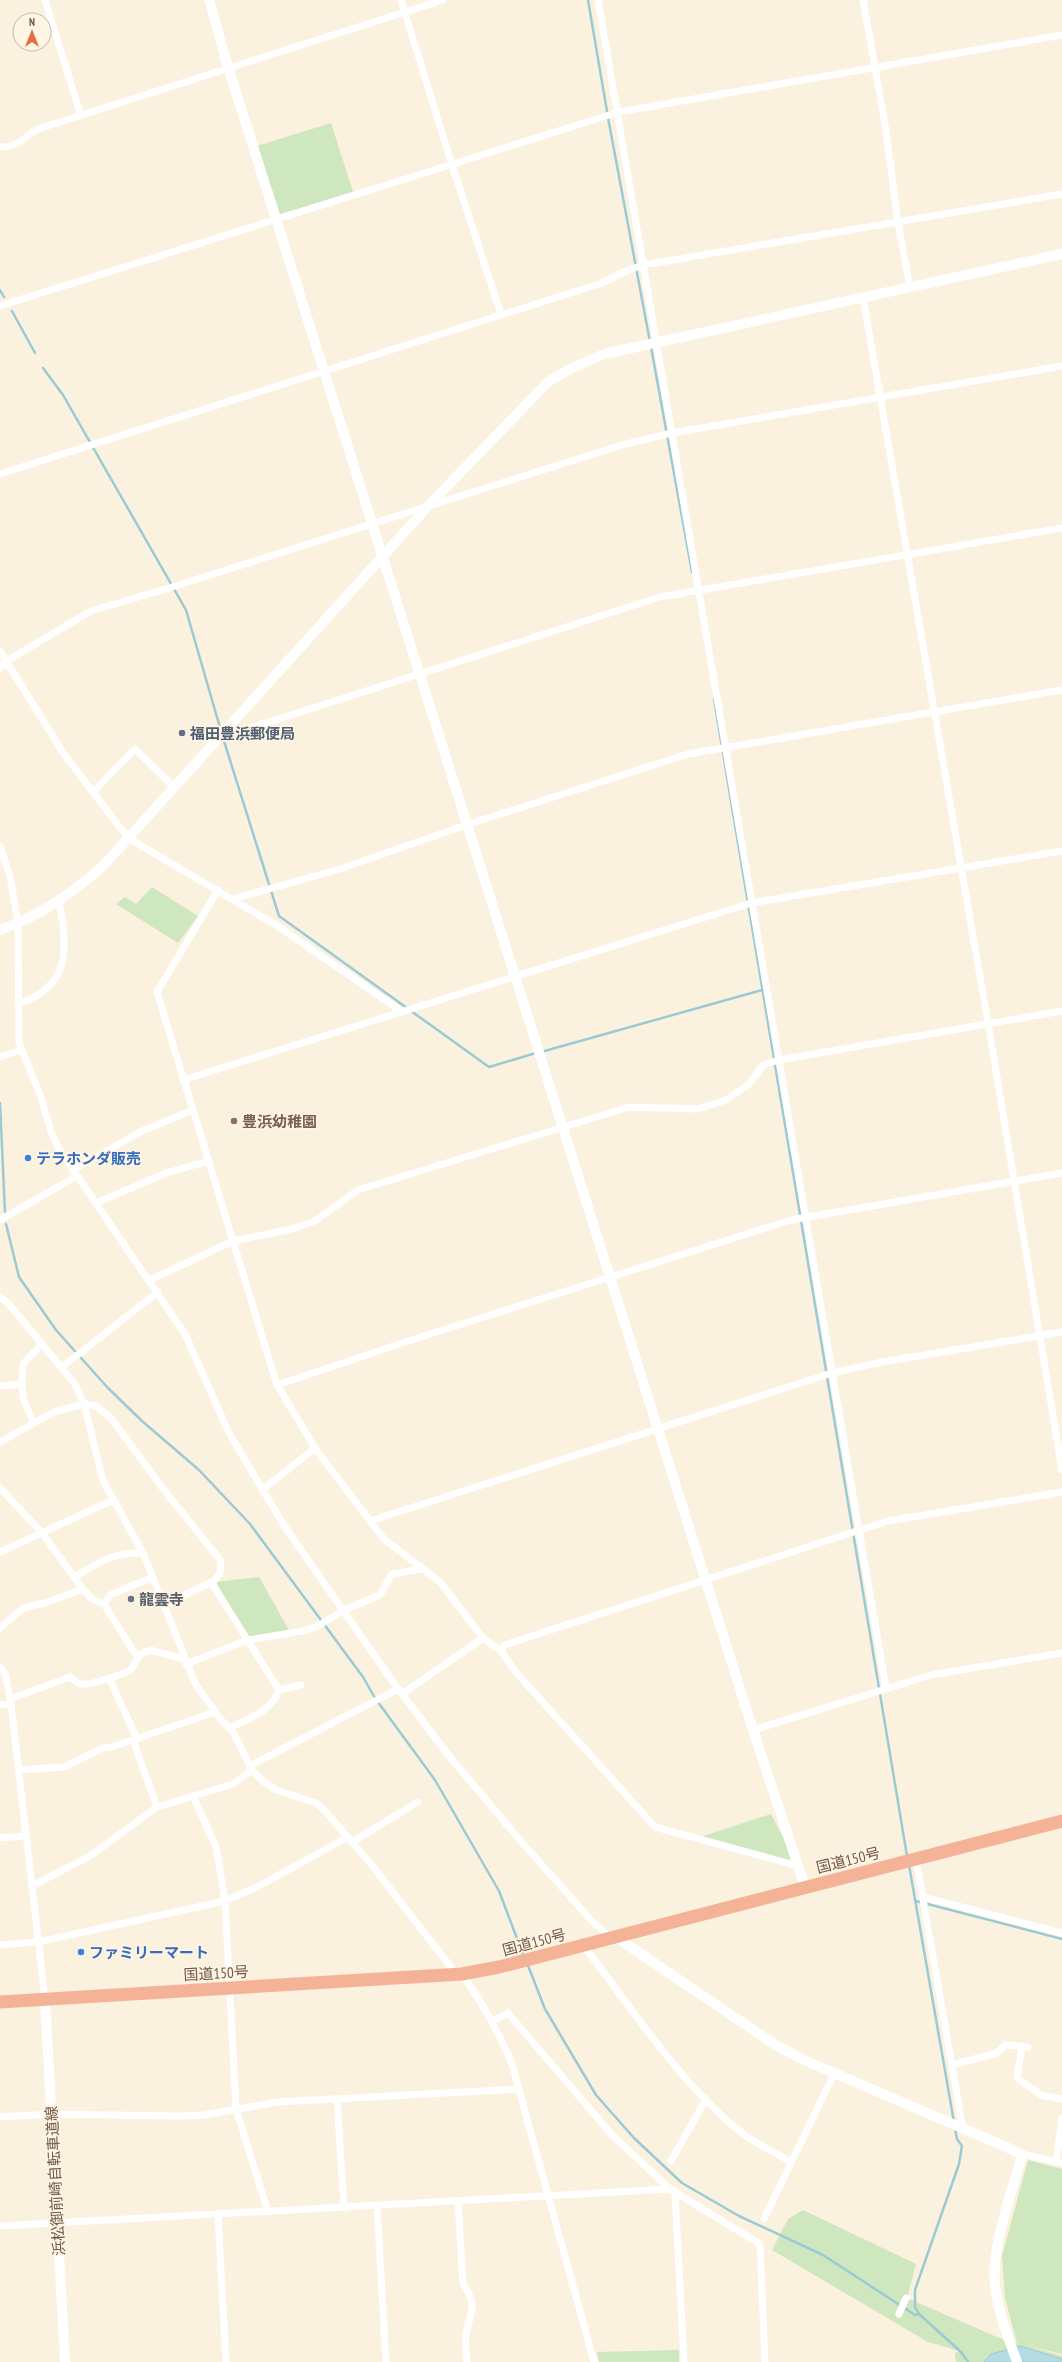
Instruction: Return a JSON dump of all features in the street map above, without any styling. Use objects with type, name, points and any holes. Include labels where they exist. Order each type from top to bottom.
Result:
[{"type":"highway","name":"国道150号","points":[[0,2002],[460,1974],[499,1967],[1062,1821]]},
{"type":"street","points":[[45,0],[81,116]]},
{"type":"street","points":[[209,0],[228,67],[466,825],[515,975],[753,1730],[805,1887]]},
{"type":"street","points":[[401,0],[452,165],[501,314]]},
{"type":"street","points":[[0,147],[12,146],[21,143],[31,132],[228,67],[443,0]]},
{"type":"street","points":[[598,0],[886,1688]]},
{"type":"street","points":[[863,0],[885,124],[898,222],[910,288]]},
{"type":"street","points":[[0,306],[618,112],[1062,35]]},
{"type":"street","points":[[0,474],[602,283],[626,271],[643,265],[1062,194]]},
{"type":"street","points":[[0,930],[18,924],[58,902],[103,866],[429,505],[548,382],[570,369],[604,354],[1062,254]]},
{"type":"street","points":[[863,297],[960,868],[988,1023],[1062,1470]]},
{"type":"street","points":[[0,668],[5,662],[92,610],[622,445],[672,434],[1062,366]]},
{"type":"street","points":[[225,730],[241,731],[418,673],[660,598],[698,590],[1062,528]]},
{"type":"street","points":[[0,651],[5,662],[64,754],[128,838],[276,925],[402,1011]]},
{"type":"street","points":[[233,899],[340,869],[466,825],[688,754],[1062,690]]},
{"type":"street","points":[[93,792],[135,749],[174,787]]},
{"type":"street","points":[[0,846],[10,876],[18,924],[18,1031],[21,1050],[41,1097],[51,1132],[75,1173],[150,1280],[185,1334],[229,1433],[285,1527],[400,1692],[450,1757],[519,1839],[591,1920],[774,2044],[834,2074],[1022,2154],[1059,2162],[1062,2118]]},
{"type":"street","points":[[183,1080],[515,975],[752,903],[1062,851]]},
{"type":"street","points":[[218,890],[157,992],[277,1385],[315,1448],[384,1539],[440,1582],[483,1638],[501,1652],[515,1671],[655,1827],[798,1866]]},
{"type":"street","points":[[18,1004],[35,999],[49,988],[58,976],[65,946],[58,902]]},
{"type":"street","points":[[150,1280],[233,1241],[292,1229],[315,1221],[358,1190],[629,1107],[698,1109],[726,1100],[749,1084],[763,1065],[779,1060],[1062,1011]]},
{"type":"street","points":[[0,1057],[21,1050]]},
{"type":"street","points":[[0,1220],[142,1131],[193,1110]]},
{"type":"street","points":[[96,1203],[169,1172],[209,1161]]},
{"type":"street","points":[[277,1385],[610,1276],[806,1216],[1013,1180],[1062,1173]]},
{"type":"street","points":[[62,1367],[158,1292]]},
{"type":"street","points":[[0,1297],[8,1303],[75,1384],[84,1404],[103,1481],[143,1553],[185,1662],[196,1686],[215,1712],[230,1728],[251,1768],[276,1790],[316,1803],[350,1840],[460,1974],[493,2021],[502,2038],[518,2089],[594,2362]]},
{"type":"street","points":[[370,1521],[832,1373],[882,1362],[1062,1332]]},
{"type":"street","points":[[33,1422],[23,1398],[23,1364],[42,1344]]},
{"type":"street","points":[[0,1386],[22,1384]]},
{"type":"street","points":[[0,1442],[33,1422],[54,1412],[84,1404],[96,1406],[111,1418],[161,1486],[221,1561],[220,1574],[211,1582],[164,1605]]},
{"type":"street","points":[[262,1490],[315,1448]]},
{"type":"street","points":[[0,1488],[42,1533],[83,1589],[92,1599],[104,1604],[137,1657]]},
{"type":"street","points":[[501,1652],[504,1645],[705,1579],[888,1522],[1062,1492]]},
{"type":"street","points":[[0,1552],[113,1500]]},
{"type":"street","points":[[74,1577],[112,1555],[123,1553],[143,1553]]},
{"type":"street","points":[[0,1705],[70,1677],[79,1684],[86,1684],[109,1678],[131,1669],[137,1657],[150,1650],[185,1662],[248,1640],[304,1631],[318,1626],[344,1610],[380,1595],[392,1574],[422,1569]]},
{"type":"street","points":[[104,1604],[110,1595],[153,1577]]},
{"type":"street","points":[[211,1582],[279,1690]]},
{"type":"street","points":[[0,1628],[23,1608],[45,1603],[83,1589]]},
{"type":"street","points":[[32,1886],[90,1856],[157,1807],[233,1784],[251,1768],[400,1692],[483,1638]]},
{"type":"street","points":[[753,1730],[931,1675],[1062,1653]]},
{"type":"street","points":[[0,1667],[5,1673],[11,1701],[45,1999]]},
{"type":"street","points":[[109,1678],[135,1740],[157,1807]]},
{"type":"street","points":[[279,1690],[301,1685]]},
{"type":"street","points":[[230,1728],[270,1707],[276,1699],[279,1690]]},
{"type":"street","points":[[19,1770],[64,1767],[103,1748],[112,1747],[135,1740],[215,1712]]},
{"type":"street","points":[[193,1796],[216,1847],[225,1901],[236,2109],[268,2212]]},
{"type":"street","points":[[0,1944],[38,1942],[225,1901],[257,1887],[350,1840],[418,1802]]},
{"type":"street","points":[[0,1838],[26,1836]]},
{"type":"street","points":[[916,1859],[963,2129]]},
{"type":"street","points":[[923,1897],[1062,1934]]},
{"type":"street","points":[[583,1945],[682,2074],[742,2133],[791,2162]]},
{"type":"street","name":"浜松御前崎自転車道線","points":[[45,1999],[65,2362]]},
{"type":"street","points":[[493,2021],[508,2012],[611,2134],[672,2191],[760,2244],[765,2362]]},
{"type":"street","points":[[952,2065],[997,2053],[1006,2046],[1025,2047],[1017,2078],[1041,2095],[1062,2099]]},
{"type":"street","points":[[764,2219],[834,2074]]},
{"type":"street","points":[[0,2117],[52,2114],[178,2116],[278,2102],[518,2089]]},
{"type":"street","points":[[337,2099],[344,2208]]},
{"type":"street","points":[[670,2161],[706,2099]]},
{"type":"street","points":[[1017,2362],[1005,2326],[995,2284],[997,2249],[1022,2154]]},
{"type":"street","points":[[0,2226],[547,2196],[672,2191]]},
{"type":"street","points":[[672,2191],[684,2362]]},
{"type":"street","points":[[458,2201],[463,2284],[470,2295],[473,2306],[466,2334],[467,2362]]},
{"type":"street","points":[[377,2206],[386,2362]]},
{"type":"street","points":[[218,2215],[226,2362]]},
{"type":"street","points":[[899,2314],[906,2298]]},
{"type":"green space","points":[[331,123],[353,192],[280,214],[257,146]]},
{"type":"green space","points":[[152,887],[198,916],[178,943],[116,904],[125,897],[136,904]]},
{"type":"green space","points":[[259,1577],[289,1630],[249,1638],[216,1582]]},
{"type":"green space","points":[[771,1814],[798,1866],[694,1839]]},
{"type":"green space","points":[[1028,2160],[1062,2169],[1062,2354],[1029,2346],[1062,2356],[1062,2362],[956,2362],[955,2353],[959,2351],[928,2342],[772,2250],[788,2219],[803,2210],[916,2264],[907,2298],[997,2337],[1017,2343],[1005,2298],[1002,2256]]},
{"type":"green space","points":[[679,2350],[679,2362],[599,2362],[597,2352]]},
{"type":"water","points":[[1020,2346],[1062,2359],[1062,2362],[984,2362],[991,2354]]},
{"type":"waterway","points":[[588,0],[609,123],[650,342]]},
{"type":"waterway","points":[[0,290],[4,297]]},
{"type":"waterway","points":[[12,311],[35,353]]},
{"type":"waterway","points":[[651,347],[692,572]]},
{"type":"waterway","points":[[43,368],[63,395],[186,610],[221,731]]},
{"type":"waterway","points":[[714,699],[907,1856]]},
{"type":"waterway","points":[[223,738],[279,916],[489,1067],[536,1053]]},
{"type":"waterway","points":[[541,1052],[762,990]]},
{"type":"waterway","points":[[0,1103],[5,1212]]},
{"type":"waterway","points":[[6,1224],[19,1277],[56,1330],[108,1388],[142,1421],[199,1470],[250,1524],[363,1677],[375,1698],[435,1780],[499,1891],[524,1957]]},
{"type":"waterway","points":[[909,1865],[954,2122]]},
{"type":"waterway","points":[[916,1901],[1062,1939]]},
{"type":"waterway","points":[[527,1963],[545,2009],[596,2095],[634,2138],[682,2183],[739,2216],[823,2255],[915,2315],[919,2314]]},
{"type":"waterway","points":[[955,2129],[957,2139],[962,2146],[959,2164],[915,2290],[915,2307],[919,2314],[961,2352],[968,2362]]},
{"type":"place","name":"福田豊浜郵便局","points":[[182,733]]},
{"type":"place","name":"豊浜幼稚園","points":[[234,1121]]},
{"type":"place","name":"テラホンダ販売","points":[[28,1158]]},
{"type":"place","name":"龍雲寺","points":[[131,1599]]},
{"type":"place","name":"ファミリーマート","points":[[81,1952]]}]
